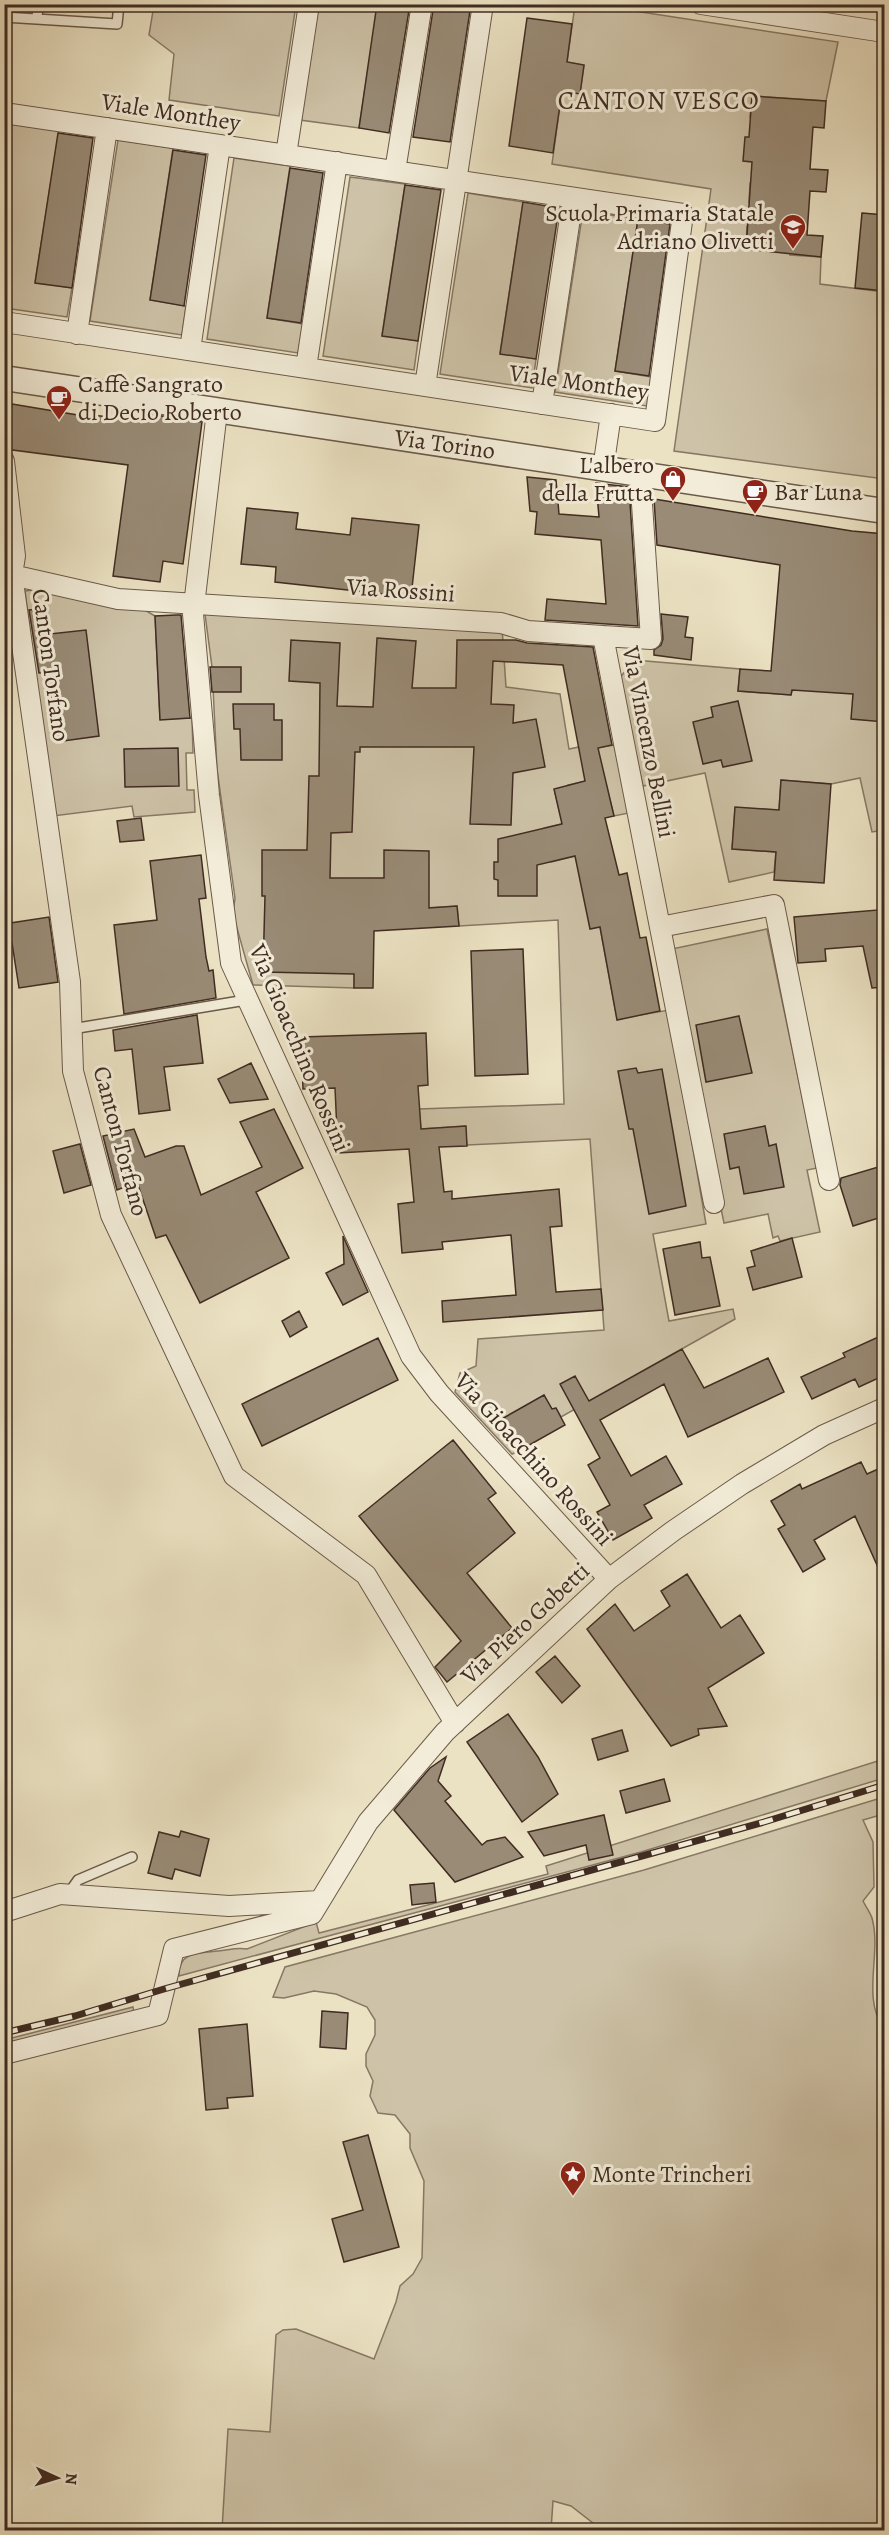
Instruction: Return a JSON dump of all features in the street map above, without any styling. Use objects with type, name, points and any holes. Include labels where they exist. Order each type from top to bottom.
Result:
[{"type":"street","points":[[286,155],[309,4]]},
{"type":"street","points":[[395,171],[422,4]]},
{"type":"street","points":[[424,386],[483,4]]},
{"type":"street","points":[[701,4],[885,32]]},
{"type":"street","name":"Viale Monthey","points":[[4,113],[682,214],[655,421],[4,322]]},
{"type":"street","points":[[77,334],[107,128]]},
{"type":"street","points":[[190,350],[220,145]]},
{"type":"street","points":[[306,368],[337,162]]},
{"type":"street","points":[[542,404],[573,198]]},
{"type":"street","name":"Via Torino","points":[[4,378],[885,511]]},
{"type":"street","name":"Via Gioacchino Rossini","points":[[217,411],[194,605],[208,795],[231,963],[411,1356],[439,1393],[609,1579]]},
{"type":"street","points":[[603,469],[611,414]]},
{"type":"street","name":"Canton Torfano","points":[[4,461],[15,556],[12,575],[70,982],[73,1071],[111,1215],[234,1476],[366,1575],[455,1723]]},
{"type":"street","name":"Via Vincenzo Bellini","points":[[640,474],[651,639],[603,636],[714,1203]]},
{"type":"street","name":"Via Rossini","points":[[12,575],[118,599],[478,621],[501,623],[528,631],[603,636]]},
{"type":"street","points":[[660,927],[774,905],[829,1180]]},
{"type":"street","name":"Via Piero Gobetti","points":[[4,2054],[159,2015],[174,1949],[312,1914],[368,1822],[455,1723],[609,1579],[673,1531],[742,1484],[824,1435],[885,1408]]},
{"type":"street","points":[[4,1912],[60,1894],[229,1906],[319,1901]]},
{"type":"lane","points":[[37,19],[38,4]]},
{"type":"lane","points":[[4,17],[117,24],[119,4]]},
{"type":"lane","points":[[72,1029],[246,1000]]},
{"type":"lane","points":[[68,1894],[78,1880],[132,1857]]},
{"type":"shaded area","points":[[154,5],[296,5],[279,116],[169,100],[174,54],[149,35]]},
{"type":"shaded area","points":[[318,5],[378,5],[359,128],[300,120]]},
{"type":"shaded area","name":"Scuola Primaria Statale Adriano Olivetti","points":[[575,5],[595,5],[838,42],[826,101],[752,96],[750,117],[780,164],[750,183],[749,202],[761,203],[759,226],[747,226],[746,249],[765,250],[792,230],[790,255],[821,257],[820,284],[884,292],[884,479],[674,451],[711,189],[552,164],[562,91],[580,93],[584,65],[567,62]]},
{"type":"shaded area","points":[[4,123],[59,131],[35,282],[72,288],[67,317],[5,308]]},
{"type":"shaded area","points":[[118,140],[173,148],[150,300],[186,306],[182,335],[90,321]]},
{"type":"shaded area","points":[[234,158],[290,166],[267,318],[303,324],[298,353],[207,339]]},
{"type":"shaded area","points":[[350,177],[405,184],[382,335],[418,341],[414,370],[323,356]]},
{"type":"shaded area","points":[[468,193],[523,202],[500,353],[536,359],[532,388],[440,374]]},
{"type":"shaded area","points":[[583,211],[638,219],[615,371],[651,377],[647,406],[555,392]]},
{"type":"shaded area","points":[[48,588],[138,606],[155,616],[160,719],[192,718],[193,753],[186,753],[187,790],[194,790],[195,812],[134,817],[132,806],[53,816],[25,591]]},
{"type":"shaded area","points":[[205,614],[502,627],[506,687],[560,694],[569,749],[579,747],[580,751],[614,745],[629,813],[614,816],[604,777],[568,785],[569,789],[555,792],[560,814],[565,823],[544,828],[551,862],[575,856],[600,927],[617,1019],[669,1010],[706,1224],[653,1234],[669,1321],[733,1309],[735,1319],[561,1417],[556,1408],[552,1409],[544,1395],[500,1420],[517,1452],[512,1454],[455,1392],[460,1373],[476,1366],[478,1339],[604,1330],[590,1139],[467,1145],[465,1126],[421,1129],[419,1109],[564,1104],[558,920],[459,926],[457,906],[342,913],[355,952],[354,988],[253,985],[233,914],[235,898],[217,769],[212,667]]},
{"type":"shaded area","points":[[634,660],[740,669],[738,691],[791,695],[792,690],[855,673],[884,722],[884,830],[872,832],[860,778],[831,784],[781,780],[779,810],[735,808],[732,849],[776,852],[774,872],[729,882],[705,773],[643,786],[619,679]]},
{"type":"shaded area","points":[[767,929],[817,1168],[807,1170],[820,1232],[780,1241],[778,1236],[773,1238],[768,1214],[724,1223],[667,950]]},
{"type":"shaded area","points":[[884,1759],[884,1778],[641,1852],[179,1976],[182,1962],[191,1955],[236,1948],[247,1949],[316,1922],[319,1933],[548,1874],[546,1866]]},
{"type":"shaded area","points":[[884,1797],[884,1814],[863,1820],[873,1842],[874,1887],[863,1901],[872,1918],[875,1946],[874,2003],[877,2017],[884,2029],[884,2530],[602,2530],[571,2506],[553,2501],[551,2530],[222,2530],[228,2429],[270,2432],[276,2335],[283,2330],[296,2329],[374,2359],[400,2286],[413,2274],[422,2258],[424,2181],[410,2148],[410,2134],[395,2115],[378,2113],[370,2096],[373,2081],[366,2066],[366,2054],[375,2035],[375,2020],[367,2007],[336,1994],[314,1991],[284,1998],[273,1997],[285,1967],[644,1870]]},
{"type":"shaded area","points":[[133,2007],[134,2013],[5,2046],[4,2040]]},
{"type":"building","points":[[377,4],[410,4],[389,133],[359,128]]},
{"type":"building","points":[[434,4],[471,4],[450,142],[413,137]]},
{"type":"building","points":[[527,18],[572,24],[567,62],[584,65],[580,94],[562,91],[553,153],[509,146]]},
{"type":"building","points":[[752,96],[826,101],[824,128],[813,127],[810,169],[828,170],[826,192],[810,191],[807,235],[823,236],[821,257],[746,249],[752,162],[743,161],[745,137],[749,137]]},
{"type":"building","points":[[58,133],[93,138],[72,288],[35,283]]},
{"type":"building","points":[[173,150],[206,155],[184,306],[150,300]]},
{"type":"building","points":[[290,168],[323,173],[301,323],[267,318]]},
{"type":"building","points":[[405,185],[441,190],[418,341],[382,336]]},
{"type":"building","points":[[523,202],[559,208],[536,359],[500,354]]},
{"type":"building","points":[[862,213],[885,215],[885,291],[855,288]]},
{"type":"building","points":[[638,219],[670,224],[649,376],[615,371]]},
{"type":"building","points":[[12,404],[84,416],[84,414],[134,420],[135,412],[202,422],[183,564],[163,561],[160,582],[113,576],[128,465],[5,449]]},
{"type":"building","points":[[527,477],[556,480],[559,514],[599,517],[596,483],[629,487],[638,626],[545,620],[547,599],[606,604],[601,540],[535,534],[537,512],[530,511]]},
{"type":"building","points":[[654,499],[852,531],[885,534],[885,722],[851,719],[853,694],[792,690],[791,695],[738,691],[740,669],[771,671],[780,565],[657,545]]},
{"type":"building","points":[[247,508],[298,513],[296,529],[350,535],[352,518],[419,525],[411,597],[275,582],[276,567],[241,564]]},
{"type":"building","points":[[47,608],[50,634],[86,630],[99,736],[56,742],[48,672],[39,673],[29,610]]},
{"type":"building","points":[[661,614],[688,617],[685,637],[693,638],[691,660],[654,655],[654,650],[661,645],[663,639]]},
{"type":"building","points":[[181,615],[190,718],[160,720],[155,616]]},
{"type":"building","points":[[377,638],[416,641],[412,688],[456,688],[457,640],[516,640],[527,643],[593,647],[612,745],[598,748],[614,816],[605,818],[619,875],[627,873],[640,938],[646,937],[660,1011],[617,1020],[600,927],[590,929],[575,856],[537,865],[537,896],[498,896],[498,880],[494,879],[494,862],[498,862],[498,839],[562,824],[554,789],[585,781],[563,665],[493,661],[491,704],[514,705],[513,723],[536,719],[545,767],[513,773],[511,825],[470,824],[474,747],[360,747],[360,752],[355,752],[352,832],[331,833],[330,878],[384,878],[384,850],[429,851],[429,908],[457,906],[459,926],[374,931],[373,988],[354,988],[354,974],[263,972],[265,896],[262,896],[262,850],[307,850],[309,776],[319,776],[320,683],[289,681],[291,640],[340,643],[337,706],[373,707]]},
{"type":"building","points":[[210,667],[241,667],[241,692],[212,692]]},
{"type":"building","points":[[738,701],[752,761],[723,767],[721,760],[703,764],[693,722],[713,717],[711,707]]},
{"type":"building","points":[[233,704],[274,704],[274,720],[282,720],[282,760],[241,760],[240,729],[234,729]]},
{"type":"building","points":[[178,748],[179,786],[125,787],[124,749]]},
{"type":"building","points":[[781,780],[831,784],[824,883],[774,880],[776,852],[732,849],[735,807],[779,810]]},
{"type":"building","points":[[141,818],[144,840],[120,842],[117,821]]},
{"type":"building","points":[[201,855],[206,898],[199,899],[206,957],[209,971],[213,970],[216,998],[124,1014],[114,925],[157,920],[150,861]]},
{"type":"building","points":[[878,910],[884,987],[872,988],[863,946],[825,949],[826,961],[798,963],[794,917]]},
{"type":"building","points":[[49,917],[58,982],[19,988],[12,943],[4,944],[4,924]]},
{"type":"building","points":[[523,949],[528,1074],[475,1076],[471,951]]},
{"type":"building","points":[[197,1015],[203,1063],[164,1067],[170,1110],[139,1114],[132,1049],[115,1051],[113,1030]]},
{"type":"building","points":[[739,1016],[752,1073],[706,1082],[696,1025]]},
{"type":"building","points":[[426,1033],[428,1085],[418,1086],[421,1129],[466,1126],[467,1146],[439,1147],[444,1192],[452,1191],[452,1199],[559,1189],[562,1226],[550,1227],[556,1292],[601,1289],[603,1310],[443,1322],[442,1301],[516,1295],[511,1235],[442,1242],[443,1249],[402,1253],[398,1204],[414,1202],[409,1149],[338,1153],[335,1088],[303,1089],[301,1037]]},
{"type":"building","points":[[251,1063],[268,1099],[230,1103],[218,1079]]},
{"type":"building","points":[[636,1068],[638,1073],[662,1069],[686,1206],[649,1214],[633,1129],[629,1129],[618,1071]]},
{"type":"building","points":[[274,1109],[303,1168],[256,1192],[289,1258],[200,1303],[166,1235],[156,1238],[137,1182],[117,1190],[103,1136],[134,1129],[145,1157],[176,1146],[184,1146],[201,1195],[262,1167],[240,1122]]},
{"type":"building","points":[[765,1126],[769,1146],[776,1144],[784,1187],[744,1194],[739,1167],[730,1169],[724,1134]]},
{"type":"building","points":[[80,1144],[91,1185],[64,1193],[53,1151]]},
{"type":"building","points":[[885,1165],[885,1216],[853,1226],[840,1185],[841,1178]]},
{"type":"building","points":[[343,1236],[368,1292],[343,1305],[326,1273],[344,1264]]},
{"type":"building","points":[[792,1238],[802,1277],[753,1290],[747,1268],[755,1266],[751,1251]]},
{"type":"building","points":[[700,1242],[702,1258],[710,1257],[720,1306],[675,1315],[663,1249]]},
{"type":"building","points":[[299,1311],[307,1327],[290,1337],[282,1321]]},
{"type":"building","points":[[885,1334],[885,1375],[859,1387],[855,1379],[812,1399],[801,1377],[845,1357],[843,1353]]},
{"type":"building","points":[[378,1338],[398,1380],[262,1446],[242,1404]]},
{"type":"building","points":[[682,1349],[704,1388],[768,1358],[784,1392],[688,1437],[664,1384],[600,1420],[631,1476],[666,1456],[682,1484],[644,1505],[652,1518],[613,1540],[597,1512],[610,1505],[588,1465],[600,1458],[560,1384],[575,1376],[589,1401]]},
{"type":"building","points":[[544,1395],[552,1409],[556,1408],[565,1425],[517,1452],[500,1420]]},
{"type":"building","points":[[453,1440],[496,1493],[488,1499],[515,1533],[467,1573],[512,1628],[447,1682],[435,1667],[461,1641],[359,1516]]},
{"type":"building","points":[[861,1462],[867,1474],[885,1466],[885,1583],[855,1516],[814,1540],[825,1559],[803,1572],[778,1529],[785,1525],[771,1501],[800,1484],[802,1489]]},
{"type":"building","points":[[687,1574],[721,1628],[740,1615],[764,1653],[708,1688],[727,1726],[698,1729],[699,1735],[671,1746],[587,1629],[615,1604],[634,1631],[670,1606],[661,1591]]},
{"type":"building","points":[[555,1656],[580,1686],[562,1703],[536,1672]]},
{"type":"building","points":[[508,1714],[538,1757],[558,1794],[522,1822],[467,1742]]},
{"type":"building","points":[[622,1730],[628,1751],[598,1760],[592,1739]]},
{"type":"building","points":[[446,1757],[438,1781],[451,1796],[445,1801],[482,1845],[487,1841],[505,1837],[523,1857],[455,1882],[394,1810],[430,1768]]},
{"type":"building","points":[[664,1779],[670,1801],[626,1813],[620,1791]]},
{"type":"building","points":[[604,1815],[613,1855],[589,1860],[586,1845],[544,1856],[528,1832]]},
{"type":"building","points":[[181,1831],[209,1839],[200,1876],[175,1869],[172,1879],[148,1873],[159,1832],[179,1837]]},
{"type":"building","points":[[434,1883],[436,1902],[412,1905],[410,1885]]},
{"type":"building","points":[[322,2011],[348,2013],[346,2049],[320,2047]]},
{"type":"building","points":[[247,2024],[253,2096],[227,2098],[228,2108],[206,2110],[199,2029]]},
{"type":"building","points":[[368,2135],[399,2247],[344,2262],[332,2219],[363,2210],[343,2142]]},
{"type":"railway","points":[[4,2033],[75,2016],[164,1989],[764,1822],[884,1785]]},
{"type":"place","name":"Scuola Primaria Statale Adriano Olivetti","points":[[793,250]]},
{"type":"place","name":"Caffè Sangrato di Decio Roberto","points":[[59,421]]},
{"type":"place","name":"L'albero della Frutta","points":[[673,502]]},
{"type":"place","name":"Bar Luna","points":[[755,515]]},
{"type":"place","name":"Monte Trincheri","points":[[573,2197]]},
{"type":"district","name":"CANTON VESCO","points":[[659,100]]}]
